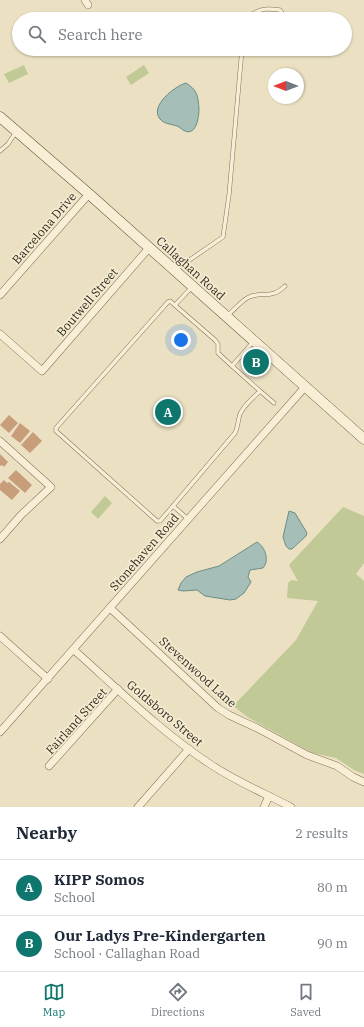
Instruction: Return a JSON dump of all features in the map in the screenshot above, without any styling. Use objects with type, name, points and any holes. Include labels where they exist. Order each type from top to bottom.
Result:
[{"type":"main road","name":"Callaghan Road","points":[[0,117],[175,270],[364,439]]},
{"type":"street","name":"Barcelona Drive","points":[[0,295],[89,194]]},
{"type":"street","name":"Boutwell Street","points":[[0,334],[42,370],[149,248]]},
{"type":"street","name":"Stonehaven Road","points":[[0,732],[305,387]]},
{"type":"street","points":[[0,442],[51,487],[21,515],[0,539]]},
{"type":"street","name":"Stevenwood Lane","points":[[110,608],[224,712],[258,728],[307,755],[337,766],[353,777],[364,782]]},
{"type":"street","points":[[0,636],[48,679]]},
{"type":"street","name":"Goldsboro Street","points":[[74,650],[152,720],[189,749],[211,764],[291,807]]},
{"type":"street","name":"Fairland Street","points":[[49,766],[118,689]]},
{"type":"street","points":[[138,807],[189,749]]},
{"type":"street","points":[[264,807],[269,796]]},
{"type":"lane","points":[[254,12],[268,8],[280,10],[281,12]]},
{"type":"lane","points":[[175,270],[222,237],[229,195],[241,56]]},
{"type":"lane","points":[[0,151],[8,144],[17,131]]},
{"type":"lane","points":[[175,306],[192,286]]},
{"type":"lane","points":[[227,317],[250,297],[270,296],[280,291],[285,286]]},
{"type":"lane","points":[[260,391],[243,409],[235,433],[160,521],[157,521],[56,430],[56,428],[170,301],[215,340],[218,344],[218,353],[274,403]]},
{"type":"lane","points":[[232,366],[254,341]]},
{"type":"lane","points":[[173,506],[188,519]]},
{"type":"green space","points":[[24,65],[28,74],[9,83],[4,74]]},
{"type":"green space","points":[[144,65],[149,73],[131,85],[126,77]]},
{"type":"green space","points":[[105,496],[112,503],[98,519],[91,512]]},
{"type":"green space","points":[[343,507],[364,516],[364,563],[356,574],[364,581],[364,774],[354,770],[336,758],[312,753],[249,718],[233,706],[296,640],[318,601],[287,598],[288,583],[291,580],[298,581],[289,565]]},
{"type":"water","points":[[186,83],[193,88],[196,93],[199,109],[195,128],[189,132],[164,122],[160,119],[158,114],[160,103],[165,97],[176,88]]},
{"type":"water","points":[[289,511],[295,513],[307,533],[306,536],[292,549],[289,549],[286,546],[283,537]]},
{"type":"water","points":[[257,542],[266,554],[265,565],[263,568],[250,570],[248,577],[251,582],[244,593],[236,599],[230,600],[205,596],[197,590],[178,590],[186,577],[197,572],[219,566]]},
{"type":"building","points":[[9,415],[18,423],[9,433],[0,425]]},
{"type":"building","points":[[20,423],[30,431],[20,443],[11,436]]},
{"type":"building","points":[[33,432],[42,441],[30,453],[21,445]]},
{"type":"building","points":[[0,454],[8,462],[4,467],[2,465],[0,466]]},
{"type":"building","points":[[16,470],[32,485],[25,493],[8,478]]},
{"type":"building","points":[[4,480],[20,491],[12,500],[0,490],[0,484]]},
{"type":"place","name":"Our Ladys Pre-Kindergarten","points":[[256,362]]},
{"type":"place","name":"KIPP Somos","points":[[168,412]]}]
